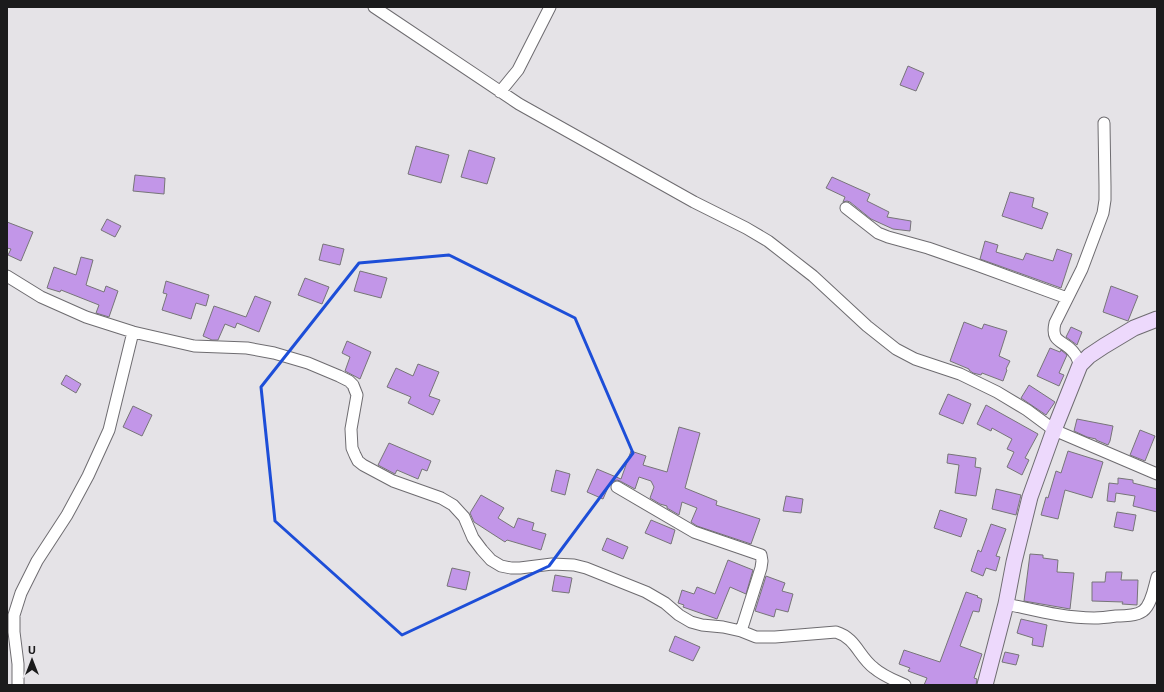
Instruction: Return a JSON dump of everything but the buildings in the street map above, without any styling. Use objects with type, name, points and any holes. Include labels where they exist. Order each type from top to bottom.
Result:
[{"type":"street","points":[[374,7],[500,92],[538,115],[646,176],[768,241],[813,276],[868,326],[896,349],[916,359],[960,374],[1027,410],[1054,430],[1157,474]]},
{"type":"street","points":[[500,92],[518,70],[550,7]]},
{"type":"street","points":[[1080,365],[1075,353],[1070,348],[1058,341],[1054,335],[1053,329],[1055,322],[1082,269],[1103,213],[1105,200],[1104,123]]},
{"type":"street","points":[[846,208],[878,233],[928,248],[1067,298]]},
{"type":"street","points":[[7,276],[41,296],[86,317],[133,332],[194,346],[247,348],[274,353],[308,363],[339,376],[354,385],[356,390],[357,401],[351,429],[352,448],[358,461],[367,468],[393,481],[441,498],[454,505],[464,517],[473,538],[482,550],[491,560],[501,566],[520,568],[552,564],[574,565],[586,568],[633,586],[656,597],[691,622],[702,625],[723,627],[765,638],[836,632],[843,634],[851,640],[873,668],[905,685]]},
{"type":"street","points":[[985,685],[1006,604],[1014,562],[1030,497],[1054,430],[1080,365],[1089,356],[1134,328],[1157,319]]},
{"type":"street","points":[[18,685],[18,664],[14,632],[14,616],[16,608],[21,593],[37,561],[67,515],[88,476],[109,430],[133,332]]},
{"type":"street","points":[[617,487],[694,532],[761,555],[761,568],[741,631]]},
{"type":"street","points":[[1006,604],[1053,614],[1094,618],[1136,614],[1143,611],[1148,605],[1157,577]]},
{"type":"highlighted area","points":[[449,255],[575,318],[633,453],[549,566],[402,635],[275,521],[261,387],[359,263]]}]
